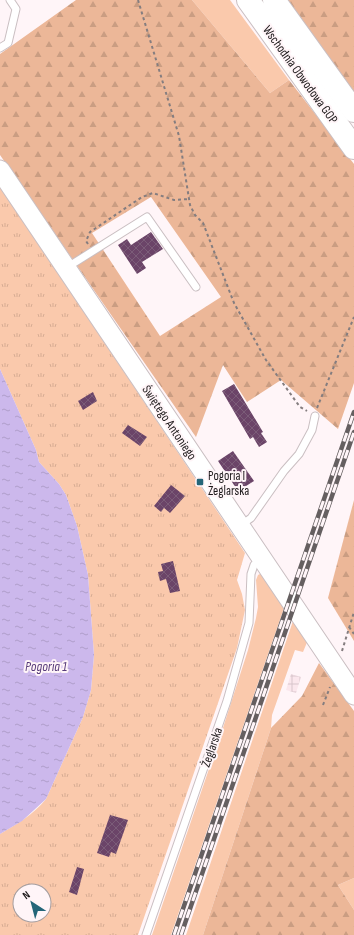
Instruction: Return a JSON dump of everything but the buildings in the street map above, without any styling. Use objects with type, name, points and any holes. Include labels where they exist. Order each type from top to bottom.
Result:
[{"type":"highway","name":"Wschodnia Obwodowa GOP","points":[[248,0],[354,148]]},
{"type":"highway","name":"Wschodnia Obwodowa GOP","points":[[274,0],[354,111]]},
{"type":"street","name":"Świętego Antoniego","points":[[0,170],[354,695]]},
{"type":"lane","points":[[0,48],[8,43],[16,9],[10,0]]},
{"type":"lane","points":[[66,268],[147,217],[196,288]]},
{"type":"lane","points":[[240,526],[251,518],[284,471],[299,454],[312,430],[315,416]]},
{"type":"lane","name":"Żeglarska","points":[[146,935],[229,694],[249,623],[250,574],[254,565],[262,558]]},
{"type":"path","points":[[138,0],[179,136],[190,205],[195,215],[203,223],[234,303],[266,360],[300,407],[315,416],[354,317]]},
{"type":"path","points":[[90,253],[86,241],[90,232],[142,197],[153,193],[174,200],[189,199]]},
{"type":"path","points":[[338,670],[354,612]]},
{"type":"path","points":[[349,626],[354,634]]},
{"type":"shaded area","points":[[291,674],[301,677],[296,693],[286,690]]},
{"type":"green space","points":[[76,0],[192,0],[270,93],[289,80],[354,164],[354,383],[338,429],[281,380],[247,402],[223,365],[196,437],[0,155],[0,54]],"holes":[[[151,197],[221,297],[160,336],[92,233]]]},
{"type":"green space","points":[[192,0],[230,0],[289,80],[270,93]]},
{"type":"green space","points":[[287,0],[354,0],[354,93]]},
{"type":"green space","points":[[0,186],[245,553],[237,580],[242,594],[245,610],[237,648],[138,935],[0,935],[0,834],[19,823],[46,799],[83,717],[91,690],[94,655],[88,575],[77,526],[66,495],[59,484],[39,462],[36,450],[0,369]]},
{"type":"green space","points":[[354,500],[354,641],[328,598]]},
{"type":"green space","points":[[262,573],[273,585],[270,588],[284,608],[171,935],[152,935],[221,734],[248,650],[258,607],[256,580],[258,575]]},
{"type":"green space","points":[[293,621],[308,640],[303,652],[295,650],[272,715],[271,728],[203,935],[186,935]]},
{"type":"green space","points":[[319,663],[354,711],[354,878],[338,885],[354,910],[354,935],[203,935],[271,728],[302,696]]},
{"type":"green space","points":[[354,878],[354,910],[338,885]]},
{"type":"water","name":"Pogoria 1","points":[[0,369],[36,450],[39,462],[59,484],[66,495],[77,526],[88,575],[94,655],[91,690],[83,717],[46,799],[22,821],[0,834]]},
{"type":"railway","points":[[174,935],[354,412]]},
{"type":"railway","points":[[181,935],[354,432]]},
{"type":"place","name":"Pogoria I Żeglarska","points":[[200,482]]}]
